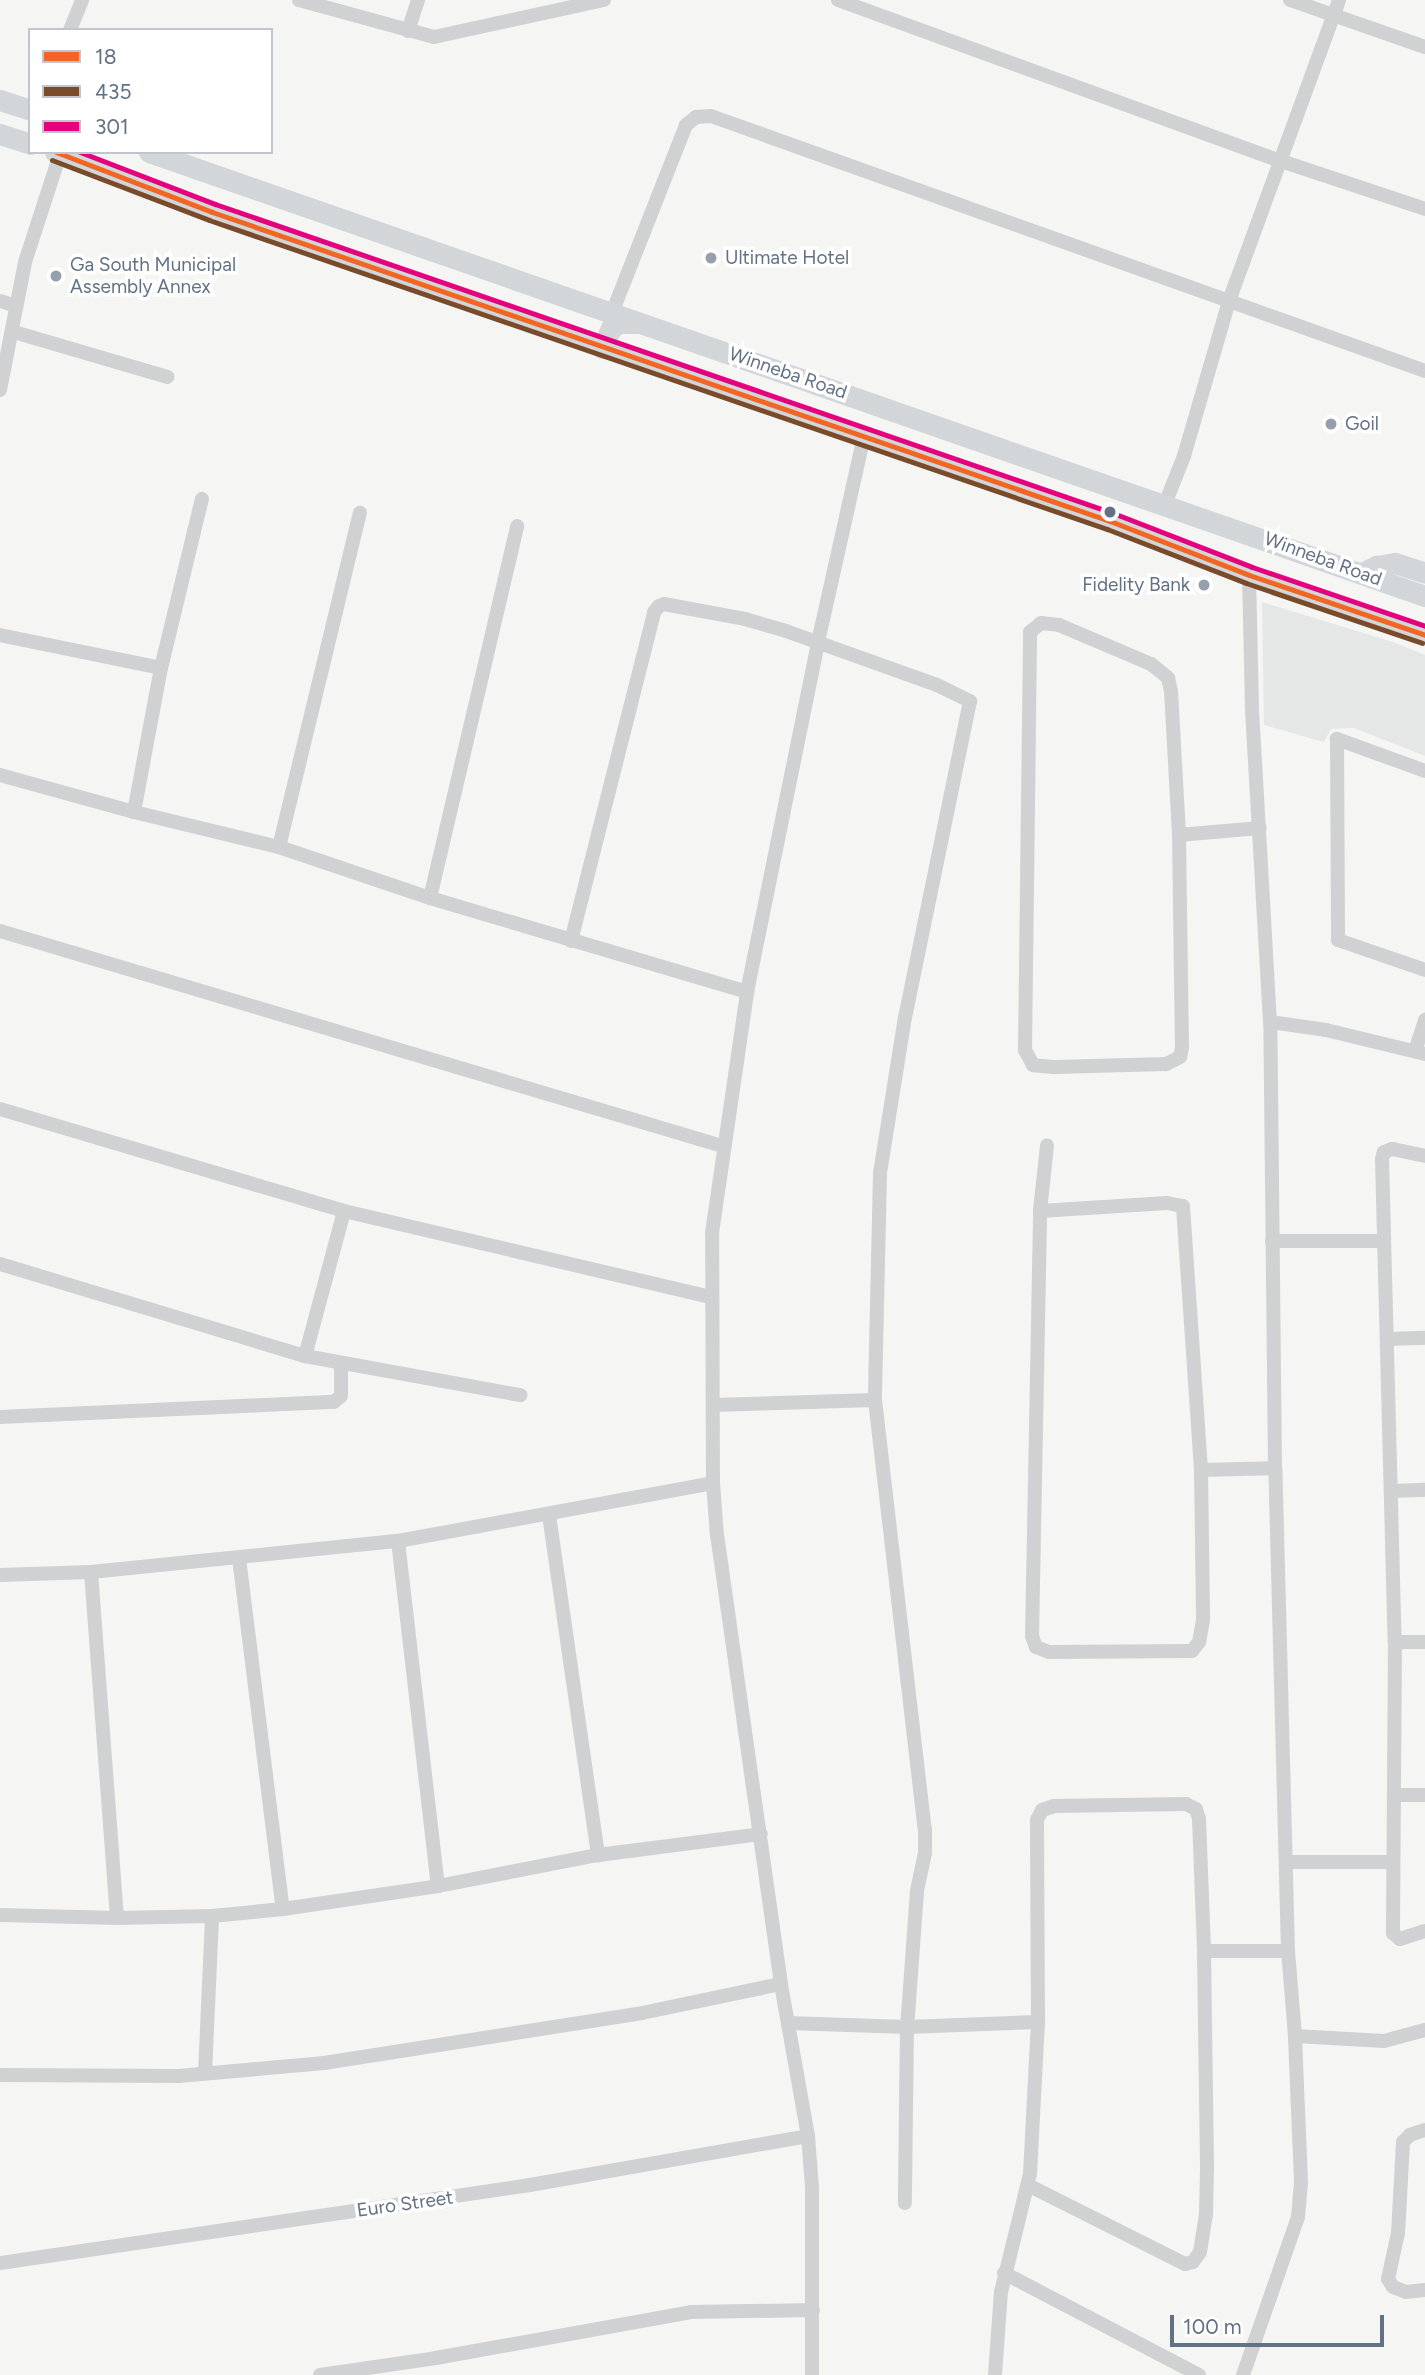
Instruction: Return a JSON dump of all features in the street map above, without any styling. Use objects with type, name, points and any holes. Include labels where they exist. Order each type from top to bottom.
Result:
[{"type":"highway","points":[[0,100],[28,109]]},
{"type":"highway","points":[[0,134],[28,143]]},
{"type":"highway","name":"Winneba Road","points":[[60,154],[212,212],[864,436],[1425,635]]},
{"type":"highway","name":"Winneba Road","points":[[155,154],[1425,596]]},
{"type":"highway","points":[[212,212],[226,179]]},
{"type":"highway","points":[[602,348],[611,328],[619,323],[648,324]]},
{"type":"highway","points":[[1362,573],[1376,566],[1395,563],[1425,573]]},
{"type":"street","points":[[71,28],[82,0]]},
{"type":"street","points":[[299,0],[435,37],[604,0]]},
{"type":"street","points":[[408,31],[418,0]]},
{"type":"street","points":[[838,0],[1281,160],[1425,209]]},
{"type":"street","points":[[1290,0],[1425,47]]},
{"type":"street","points":[[1165,504],[1184,456],[1229,301],[1339,0]]},
{"type":"street","points":[[612,313],[686,125],[696,117],[711,116],[1425,371]]},
{"type":"street","points":[[0,390],[14,332],[25,262],[57,154]]},
{"type":"street","points":[[0,302],[16,306]]},
{"type":"street","points":[[14,332],[168,377]]},
{"type":"street","points":[[812,2375],[812,2187],[808,2136],[781,1984],[717,1536],[713,1483],[712,1234],[722,1146],[747,992],[818,642],[864,436]]},
{"type":"street","points":[[134,812],[162,668],[202,499]]},
{"type":"street","points":[[279,847],[360,513]]},
{"type":"street","points":[[430,898],[517,526]]},
{"type":"street","points":[[1243,2375],[1298,2217],[1301,2181],[1295,2036],[1288,1951],[1275,1468],[1270,1022],[1252,707],[1250,575]]},
{"type":"street","points":[[571,941],[654,612],[659,606],[664,604],[745,619],[937,685],[970,701],[905,1017],[880,1173],[875,1400],[925,1829],[925,1853],[917,1892],[907,2027],[905,2203]]},
{"type":"street","points":[[1041,623],[1059,625],[1105,644],[1151,664],[1168,678],[1179,835],[1180,1057],[1166,1064],[1033,1065],[1025,1050],[1030,632],[1041,623]]},
{"type":"street","points":[[0,635],[162,668]]},
{"type":"street","points":[[1425,771],[1337,739],[1338,940],[1425,970]]},
{"type":"street","points":[[0,775],[134,812],[279,847],[430,898],[747,992]]},
{"type":"street","points":[[1179,835],[1260,828]]},
{"type":"street","points":[[0,931],[722,1146]]},
{"type":"street","points":[[1270,1022],[1326,1030],[1420,1052],[1425,1020]]},
{"type":"street","points":[[0,1109],[344,1211],[712,1297]]},
{"type":"street","points":[[1040,1211],[1167,1203],[1183,1206],[1201,1470],[1203,1620],[1199,1642],[1192,1651],[1049,1652],[1036,1647],[1032,1636],[1040,1211],[1047,1145]]},
{"type":"street","points":[[1425,1156],[1402,1149],[1384,1152],[1395,1642],[1393,1933],[1400,1939],[1425,1931]]},
{"type":"street","points":[[306,1356],[344,1211]]},
{"type":"street","points":[[1272,1241],[1384,1241]]},
{"type":"street","points":[[0,1264],[306,1356],[520,1395]]},
{"type":"street","points":[[1388,1339],[1425,1338]]},
{"type":"street","points":[[0,1417],[334,1402],[341,1396],[341,1363]]},
{"type":"street","points":[[713,1405],[875,1400]]},
{"type":"street","points":[[1201,1470],[1275,1468]]},
{"type":"street","points":[[0,1575],[90,1572],[398,1541],[713,1483]]},
{"type":"street","points":[[1392,1492],[1425,1490]]},
{"type":"street","points":[[549,1515],[598,1855]]},
{"type":"street","points":[[398,1541],[438,1886]]},
{"type":"street","points":[[239,1558],[282,1909]]},
{"type":"street","points":[[90,1572],[117,1918]]},
{"type":"street","points":[[1395,1642],[1425,1642]]},
{"type":"street","points":[[1394,1796],[1425,1795]]},
{"type":"street","points":[[995,2375],[996,2319],[1004,2273],[1028,2186],[1038,2022],[1037,1820],[1042,1810],[1054,1806],[1186,1804],[1196,1809],[1199,1819],[1204,1951],[1206,2214],[1200,2252],[1193,2262],[1185,2264],[1028,2186]]},
{"type":"street","points":[[0,1915],[117,1918],[212,1916],[282,1909],[438,1886],[598,1855],[761,1834]]},
{"type":"street","points":[[1286,1862],[1392,1862]]},
{"type":"street","points":[[205,2074],[212,1916]]},
{"type":"street","points":[[1204,1951],[1288,1951]]},
{"type":"street","points":[[0,2075],[205,2074],[324,2063],[642,2012],[781,1984]]},
{"type":"street","points":[[788,2024],[907,2027],[1038,2022]]},
{"type":"street","points":[[1295,2036],[1384,2041],[1425,2031]]},
{"type":"street","points":[[1425,2130],[1410,2135],[1403,2142],[1398,2233],[1388,2280],[1393,2287],[1406,2292],[1425,2290]]},
{"type":"street","name":"Euro Street","points":[[0,2263],[530,2185],[808,2136]]},
{"type":"street","points":[[1004,2273],[1199,2375]]},
{"type":"street","points":[[320,2375],[436,2358],[691,2312],[813,2310]]},
{"type":"shaded area","points":[[1262,602],[1393,642],[1425,655],[1425,756],[1354,728],[1331,729],[1324,742],[1264,725]]},
{"type":"transit line","name":"18","points":[[61,154],[212,212],[1110,521],[1249,575],[1425,635]]},
{"type":"transit line","name":"301","points":[[85,154],[215,204],[1113,513],[1252,567],[1425,626]]},
{"type":"transit line","name":"435","points":[[52,160],[209,220],[1107,529],[1246,583],[1422,643]]},
{"type":"place","name":"Ultimate Hotel","points":[[711,258]]},
{"type":"place","name":"Ga South Municipal Assembly Annex","points":[[56,276]]},
{"type":"place","name":"Goil","points":[[1331,424]]},
{"type":"place","name":"Fidelity Bank","points":[[1204,585]]}]
